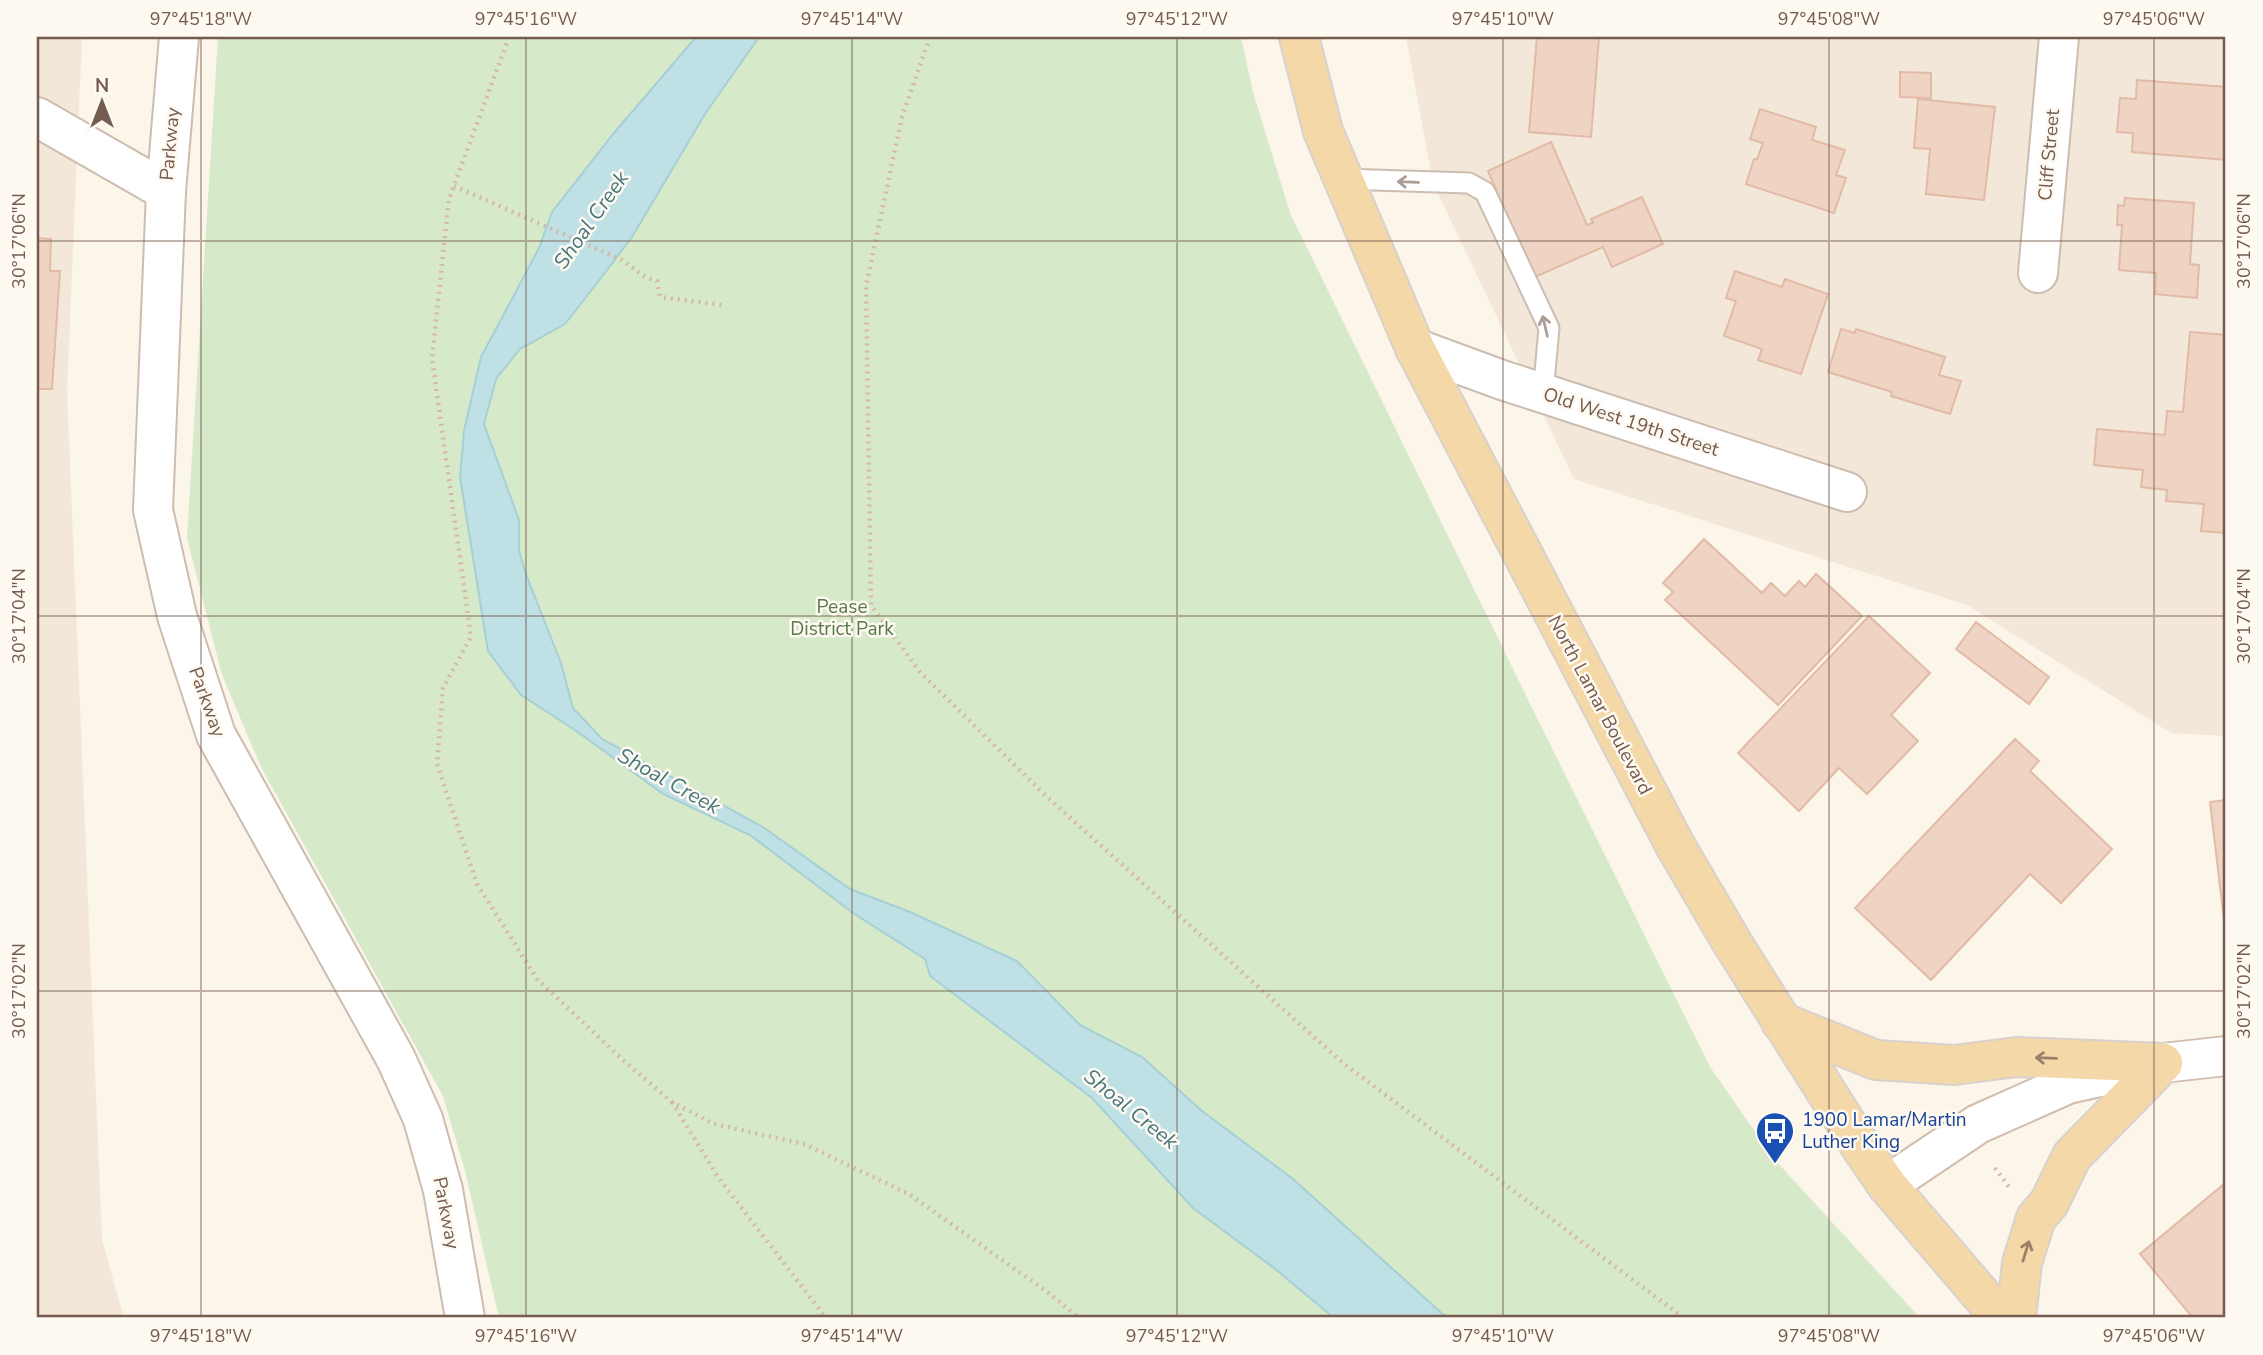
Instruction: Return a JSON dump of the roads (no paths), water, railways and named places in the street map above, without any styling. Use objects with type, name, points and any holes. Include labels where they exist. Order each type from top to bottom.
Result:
[{"type":"main road","name":"North Lamar Boulevard","points":[[1299,37],[1323,131],[1415,348],[1676,847],[1781,1022],[1887,1185],[2001,1318]]},
{"type":"main road","points":[[1781,1022],[1876,1060],[1954,1065],[2017,1057],[2163,1063]]},
{"type":"main road","points":[[2016,1318],[2022,1263],[2036,1218],[2049,1203],[2072,1156],[2163,1063]]},
{"type":"street","name":"Parkway","points":[[179,37],[166,191],[153,510],[177,616],[216,734],[397,1059],[424,1119],[443,1190],[465,1318]]},
{"type":"street","name":"Cliff Street","points":[[2038,273],[2059,37]]},
{"type":"street","points":[[37,117],[166,191]]},
{"type":"street","name":"Old West 19th Street","points":[[1415,348],[1543,394],[1847,492]]},
{"type":"street","points":[[1887,1185],[1989,1119],[2068,1084],[2163,1063],[2226,1056]]},
{"type":"lane","points":[[1342,179],[1469,183],[1485,192],[1549,328],[1543,394]]},
{"type":"water","name":"Shoal Creek","points":[[696,37],[759,37],[705,114],[632,237],[604,274],[565,324],[520,349],[496,379],[484,424],[519,520],[519,551],[527,577],[561,663],[573,708],[602,739],[763,827],[850,889],[910,912],[1017,961],[1080,1025],[1142,1057],[1202,1111],[1293,1179],[1447,1318],[1334,1318],[1274,1268],[1193,1208],[1092,1098],[930,976],[925,959],[853,913],[750,835],[663,794],[575,730],[521,695],[488,651],[460,477],[464,431],[481,357],[539,248],[552,212],[614,133]]},
{"type":"place","name":"1900 Lamar/Martin Luther King","points":[[1775,1165]]},
{"type":"park label","name":"Pease District Park","points":[[842,618]]}]
